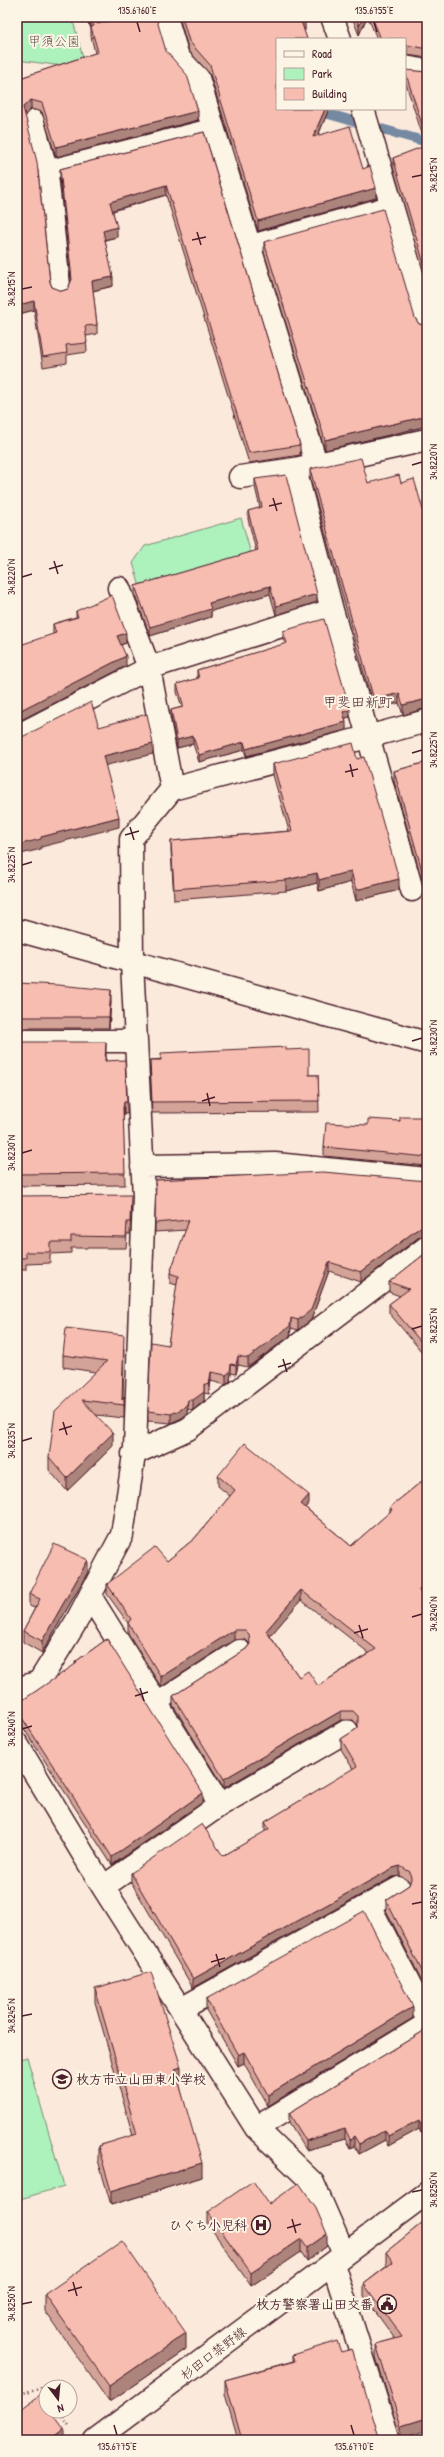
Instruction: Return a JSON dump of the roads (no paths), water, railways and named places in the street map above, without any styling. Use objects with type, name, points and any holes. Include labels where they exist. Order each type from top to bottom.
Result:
[{"type":"street","points":[[166,17],[178,57],[198,78],[316,463]]},
{"type":"street","points":[[332,17],[340,38]]},
{"type":"street","points":[[406,67],[427,71]]},
{"type":"street","points":[[363,110],[392,205],[423,289],[427,324]]},
{"type":"street","points":[[240,477],[295,469],[316,463],[425,446]]},
{"type":"street","points":[[295,469],[332,610],[412,890]]},
{"type":"street","points":[[119,588],[149,668],[172,789]]},
{"type":"street","points":[[17,736],[149,668],[332,610]]},
{"type":"street","points":[[17,1689],[39,1682],[90,1596],[122,1535],[133,1454],[136,1196],[142,1166],[132,963],[131,839],[172,789],[427,721]]},
{"type":"street","points":[[17,930],[132,963],[427,1042]]},
{"type":"street","points":[[17,1041],[136,1041]]},
{"type":"street","points":[[142,1166],[275,1164],[427,1179]]},
{"type":"street","points":[[133,1454],[188,1430],[427,1247]]},
{"type":"street","points":[[90,1596],[220,1805]]},
{"type":"street","points":[[103,1887],[220,1805],[347,1731]]},
{"type":"street","points":[[17,1744],[103,1887],[256,2128],[313,2183],[338,2259],[389,2440]]},
{"type":"street","points":[[181,2010],[399,1888]]},
{"type":"street","points":[[369,1905],[427,2018]]},
{"type":"street","points":[[256,2128],[427,2024]]},
{"type":"street","name":"杉田口禁野線","points":[[95,2440],[427,2193]]},
{"type":"lane","points":[[100,23],[118,17]]},
{"type":"lane","points":[[34,120],[48,170],[61,290]]},
{"type":"lane","points":[[48,170],[211,121]]},
{"type":"lane","points":[[249,245],[392,205]]},
{"type":"lane","points":[[156,1703],[240,1649]]},
{"type":"waterway","points":[[315,110],[427,142]]},
{"type":"place","name":"枚方市立山田東小学校","points":[[62,2079]]},
{"type":"place","name":"ひぐち小児科","points":[[261,2225]]},
{"type":"place","name":"枚方警察署山田交番","points":[[387,2304]]},
{"type":"district","name":"甲斐田新町","points":[[358,701]]},
{"type":"park label","name":"甲須公園","points":[[54,41]]}]
